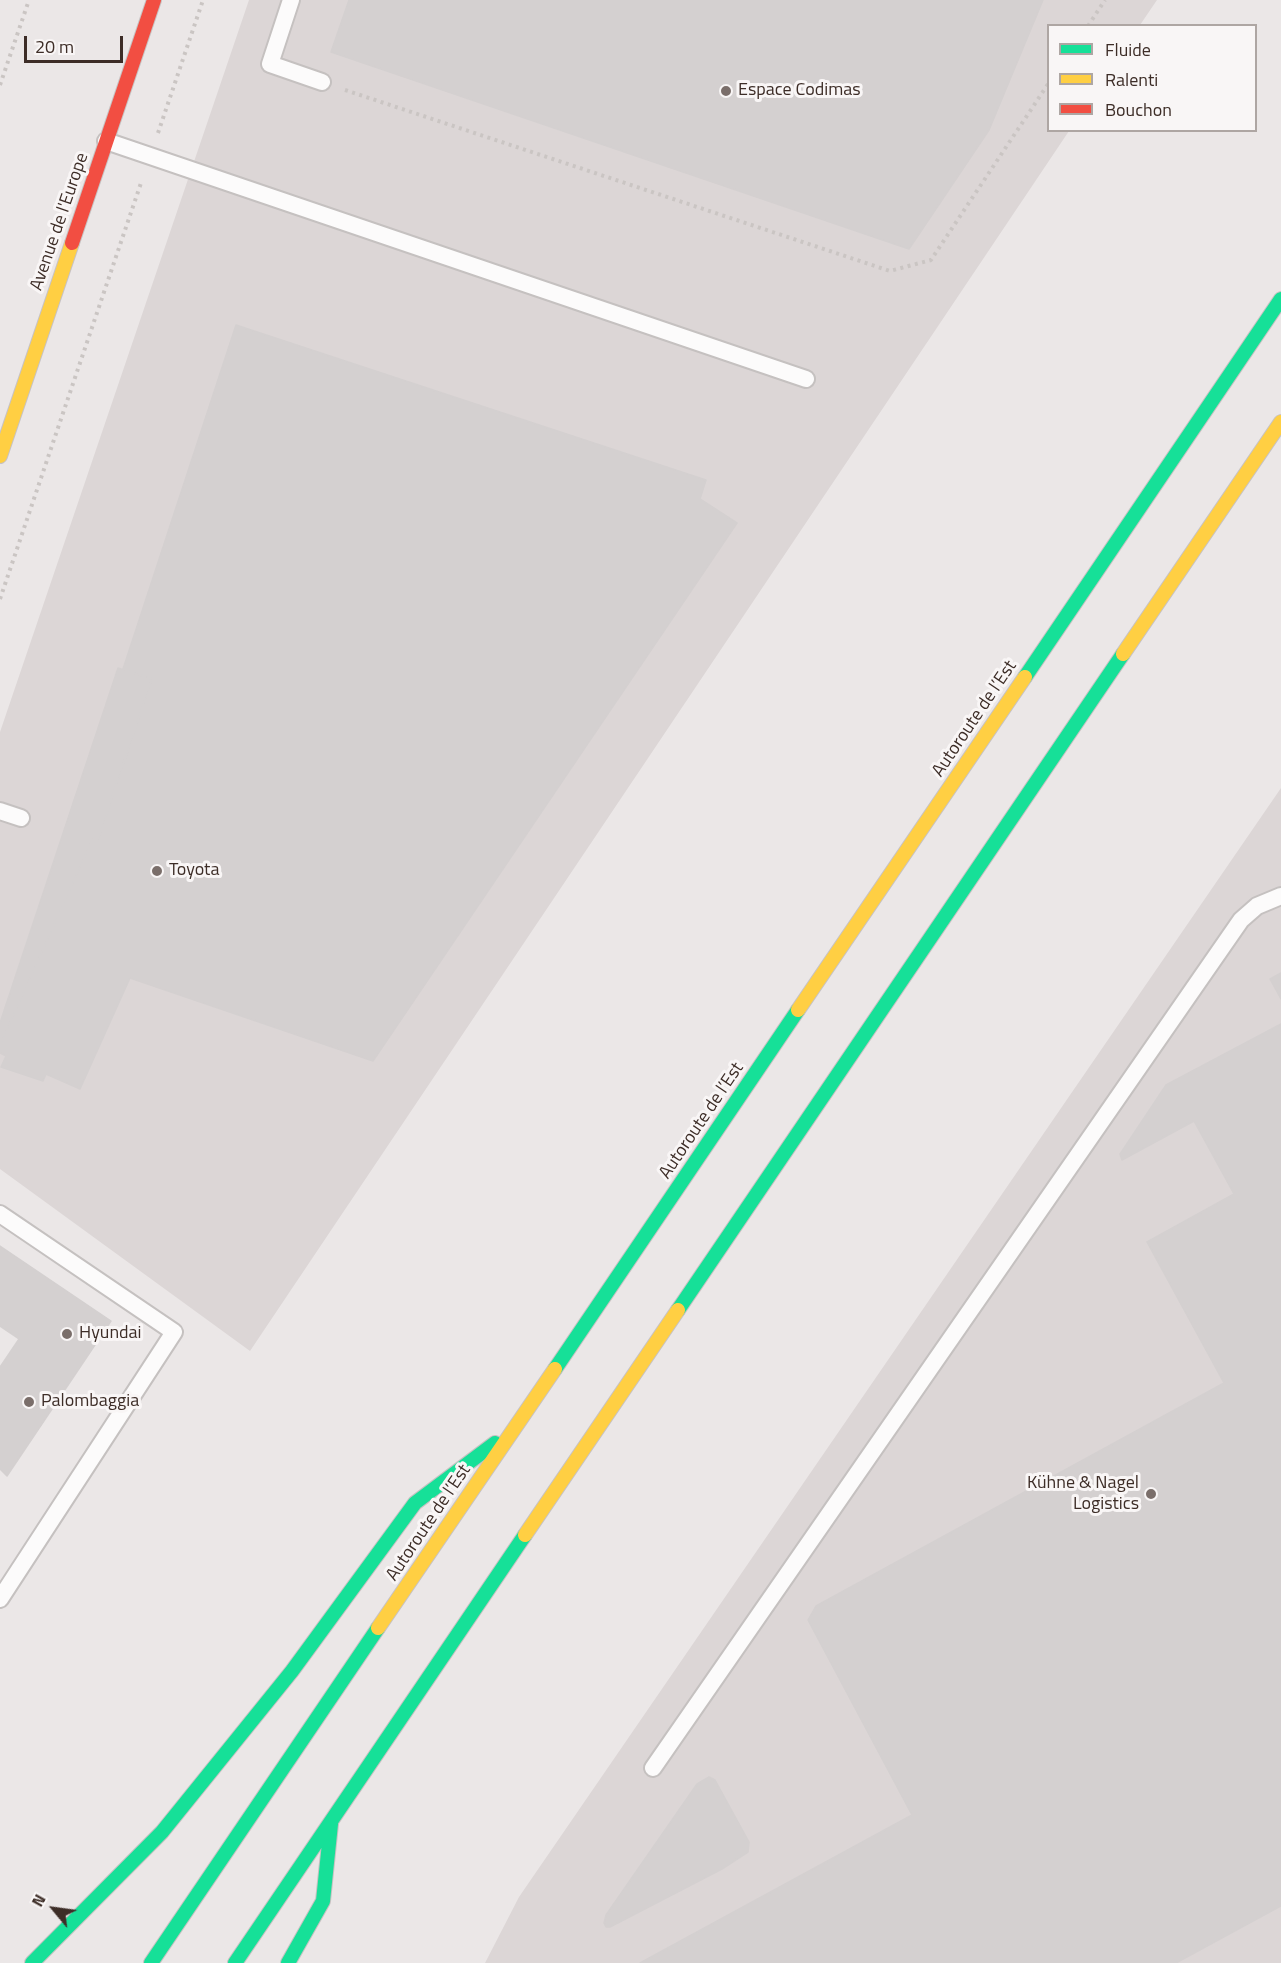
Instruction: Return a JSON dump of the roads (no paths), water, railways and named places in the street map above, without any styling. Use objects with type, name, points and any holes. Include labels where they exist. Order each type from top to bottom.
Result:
[{"type":"main road","name":"Avenue de l'Europe","points":[[0,456],[154,0]]},
{"type":"main road","name":"Autoroute de l’Est","points":[[151,1963],[1281,299]]},
{"type":"main road","points":[[235,1963],[1281,422]]},
{"type":"main road","points":[[32,1963],[162,1832],[292,1671],[415,1503],[516,1427]]},
{"type":"main road","points":[[288,1963],[323,1901],[331,1821]]},
{"type":"lane","points":[[291,0],[270,64],[322,82]]},
{"type":"lane","points":[[106,141],[806,379]]},
{"type":"lane","points":[[0,811],[21,818]]},
{"type":"lane","points":[[653,1768],[1240,920],[1257,906],[1281,896]]},
{"type":"lane","points":[[0,1214],[174,1332],[0,1599]]},
{"type":"place","name":"Espace Codimas","points":[[726,91]]},
{"type":"place","name":"Toyota","points":[[157,871]]},
{"type":"place","name":"Hyundai","points":[[67,1334]]},
{"type":"place","name":"Palombaggia","points":[[29,1402]]},
{"type":"place","name":"Kühne & Nagel Logistics","points":[[1151,1494]]}]
